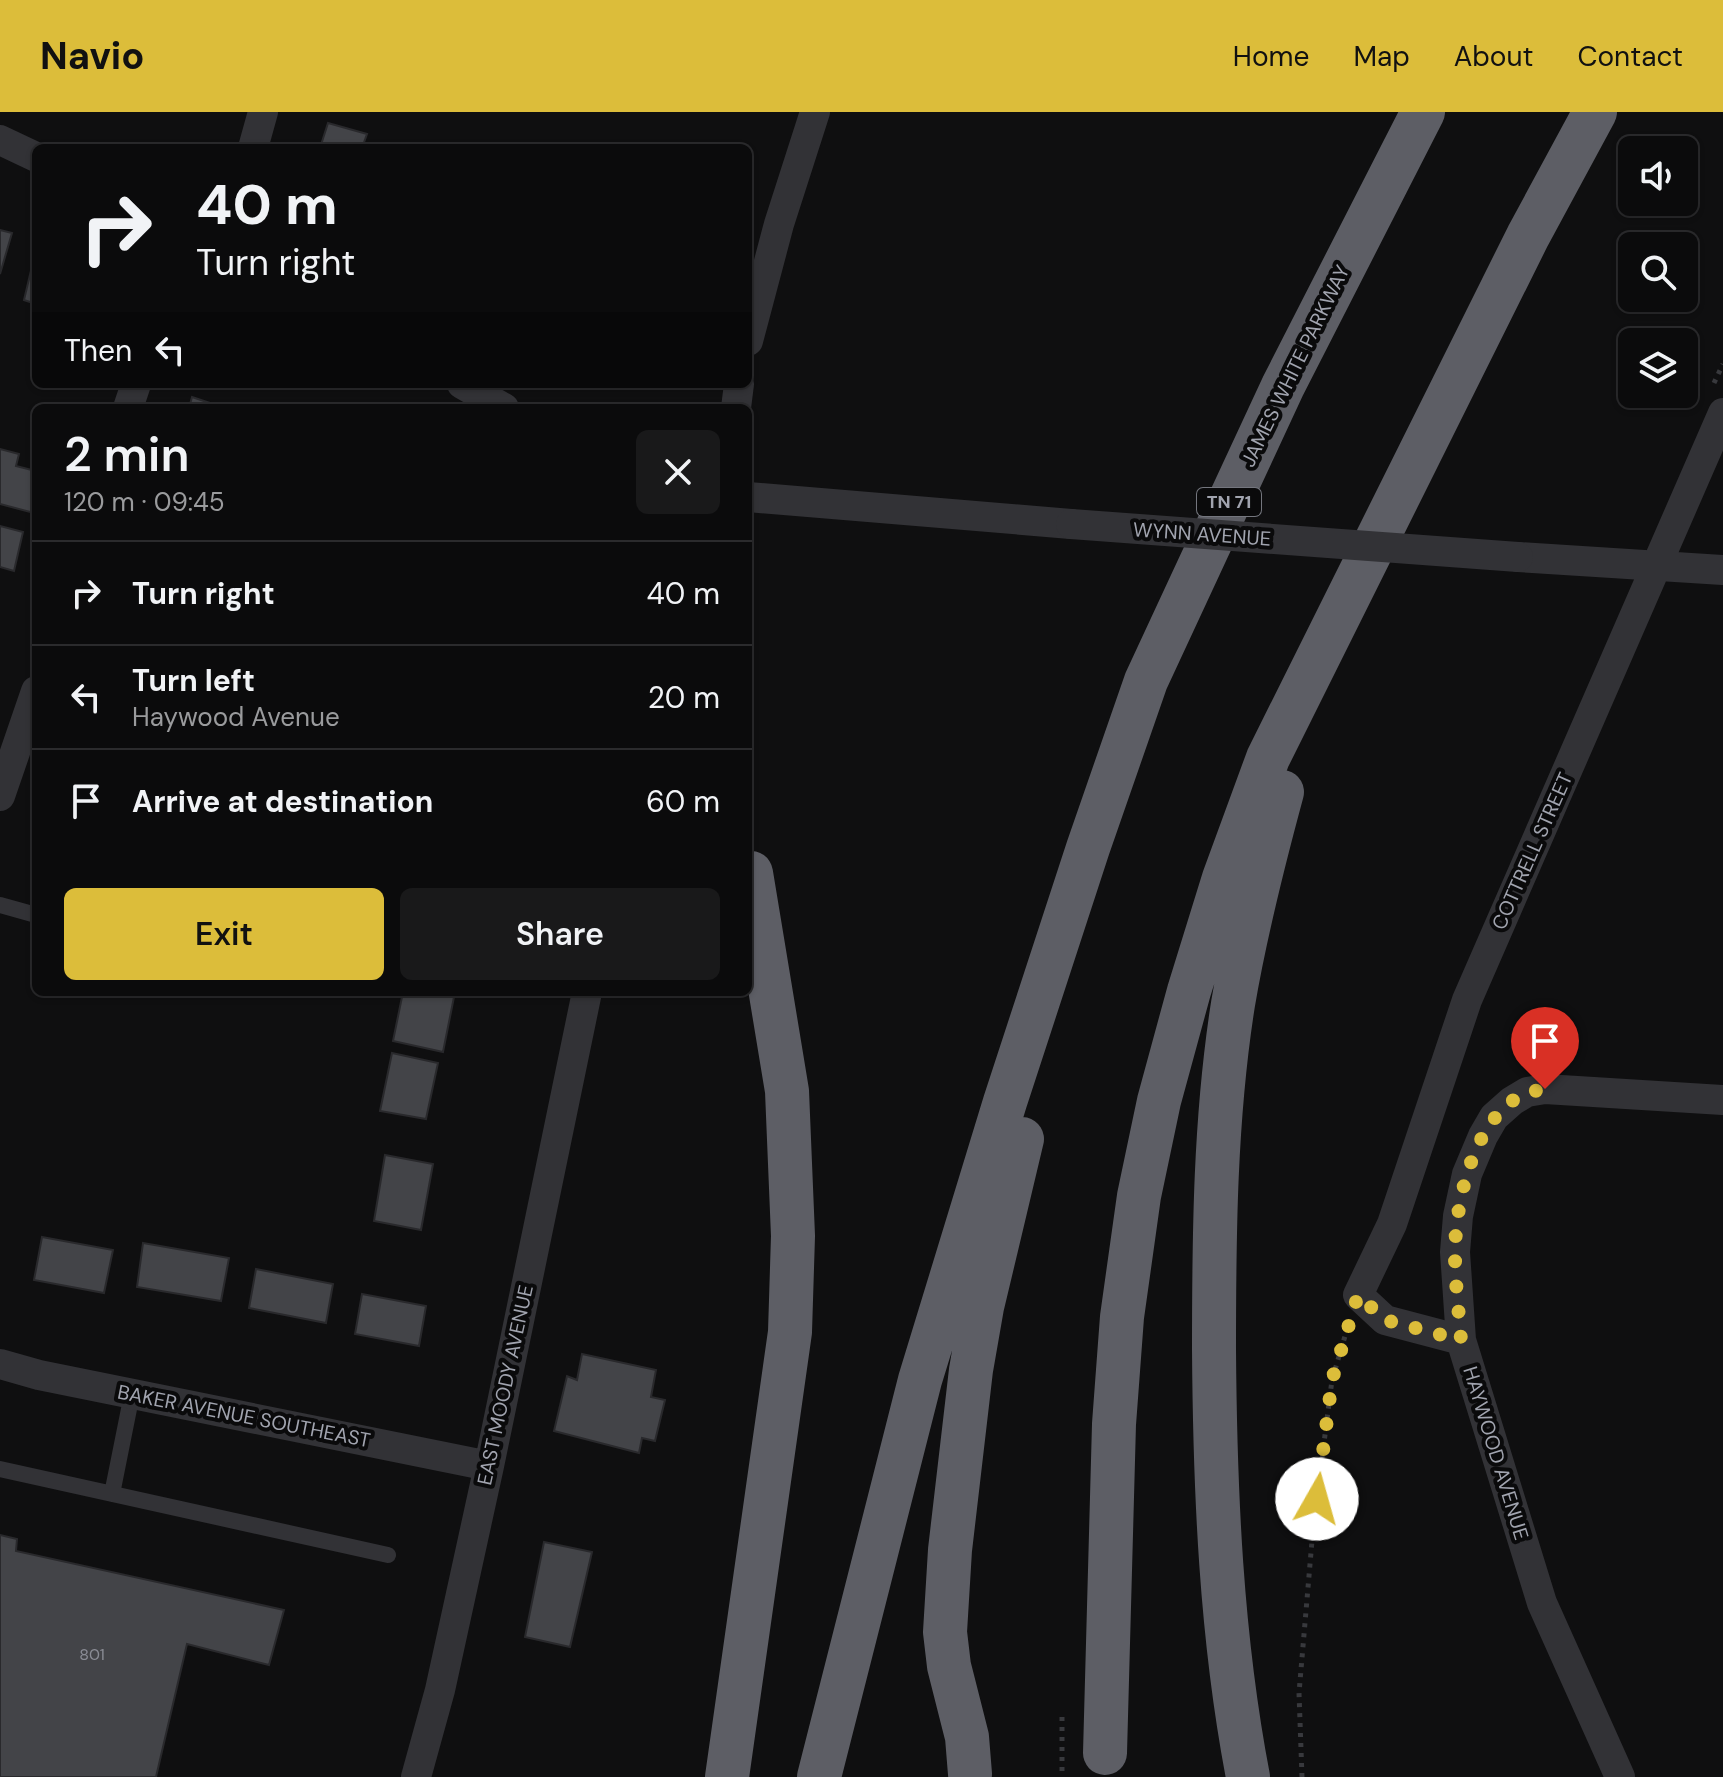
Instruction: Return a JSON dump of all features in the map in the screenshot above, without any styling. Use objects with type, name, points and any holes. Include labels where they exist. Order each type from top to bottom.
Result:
[{"type":"highway","name":"JAMES WHITE PARKWAY","points":[[1088,848],[1146,681],[1283,386],[1423,112]]},
{"type":"highway","points":[[1105,1765],[1114,1424],[1121,1332],[1139,1196],[1153,1128],[1189,991],[1224,878],[1268,758],[1528,236],[1595,112]]},
{"type":"highway","points":[[1248,1777],[1223,1604],[1215,1436],[1214,1253],[1221,1096],[1233,1006],[1250,917],[1282,792],[1353,588]]},
{"type":"highway","points":[[970,1776],[967,1737],[949,1666],[945,1632],[950,1550],[971,1370],[982,1307],[1045,1047],[1088,848]]},
{"type":"highway","points":[[819,1777],[920,1380],[1005,1102],[1088,848]]},
{"type":"highway","points":[[727,1777],[790,1332],[792,1252],[787,1091],[752,884]]},
{"type":"street","points":[[254,144],[263,112]]},
{"type":"street","points":[[752,326],[779,224],[815,112]]},
{"type":"street","points":[[0,140],[32,155]]},
{"type":"street","points":[[469,388],[497,404]]},
{"type":"street","name":"COTTRELL STREET","points":[[1358,1295],[1392,1224],[1467,1000],[1723,413]]},
{"type":"street","name":"WYNN AVENUE","points":[[752,497],[1071,524],[1723,570]]},
{"type":"street","points":[[0,796],[32,703]]},
{"type":"street","name":"EAST MOODY AVENUE","points":[[416,1777],[440,1690],[489,1466],[586,996]]},
{"type":"street","name":"HAYWOOD AVENUE","points":[[1620,1777],[1542,1603],[1461,1340],[1455,1252],[1458,1216],[1467,1174],[1483,1136],[1494,1117],[1527,1092],[1545,1089],[1723,1100]]},
{"type":"street","points":[[1358,1295],[1385,1320],[1461,1340]]},
{"type":"street","name":"BAKER AVENUE SOUTHEAST","points":[[0,1364],[39,1375],[489,1466]]},
{"type":"lane","points":[[0,905],[32,914]]},
{"type":"lane","points":[[112,1494],[132,1394]]},
{"type":"lane","points":[[0,1469],[388,1555]]},
{"type":"path","points":[[1302,1777],[1299,1693],[1313,1529],[1332,1380],[1358,1295]]},
{"type":"path","points":[[1062,1717],[1062,1777]]},
{"type":"building","points":[[328,123],[367,134],[363,144],[321,144]]},
{"type":"building","points":[[0,230],[12,233],[0,274]]},
{"type":"building","points":[[32,266],[32,303],[24,300]]},
{"type":"building","points":[[192,397],[213,404],[190,404]]},
{"type":"building","points":[[0,449],[19,454],[16,466],[32,470],[32,512],[0,504]]},
{"type":"building","points":[[0,526],[23,532],[14,571],[0,567]]},
{"type":"building","points":[[402,996],[454,996],[443,1052],[393,1041]]},
{"type":"building","points":[[392,1053],[438,1063],[426,1119],[380,1111]]},
{"type":"building","points":[[385,1155],[433,1164],[421,1230],[374,1221]]},
{"type":"building","points":[[42,1237],[113,1250],[104,1293],[34,1280]]},
{"type":"building","points":[[143,1243],[229,1258],[221,1301],[137,1287]]},
{"type":"building","points":[[256,1269],[333,1284],[326,1323],[249,1308]]},
{"type":"building","points":[[362,1294],[426,1306],[419,1346],[355,1334]]},
{"type":"building","points":[[582,1354],[656,1370],[651,1397],[665,1400],[655,1441],[642,1438],[639,1453],[554,1431],[567,1376],[577,1380]]},
{"type":"building","points":[[0,1535],[17,1539],[16,1551],[284,1610],[269,1665],[187,1644],[156,1777],[0,1777]]},
{"type":"building","points":[[544,1542],[592,1552],[570,1647],[525,1637]]},
{"type":"route","points":[[1317,1499],[1332,1380],[1358,1295],[1385,1320],[1461,1340],[1455,1252],[1458,1216],[1467,1174],[1494,1117],[1527,1092],[1545,1089]]}]
